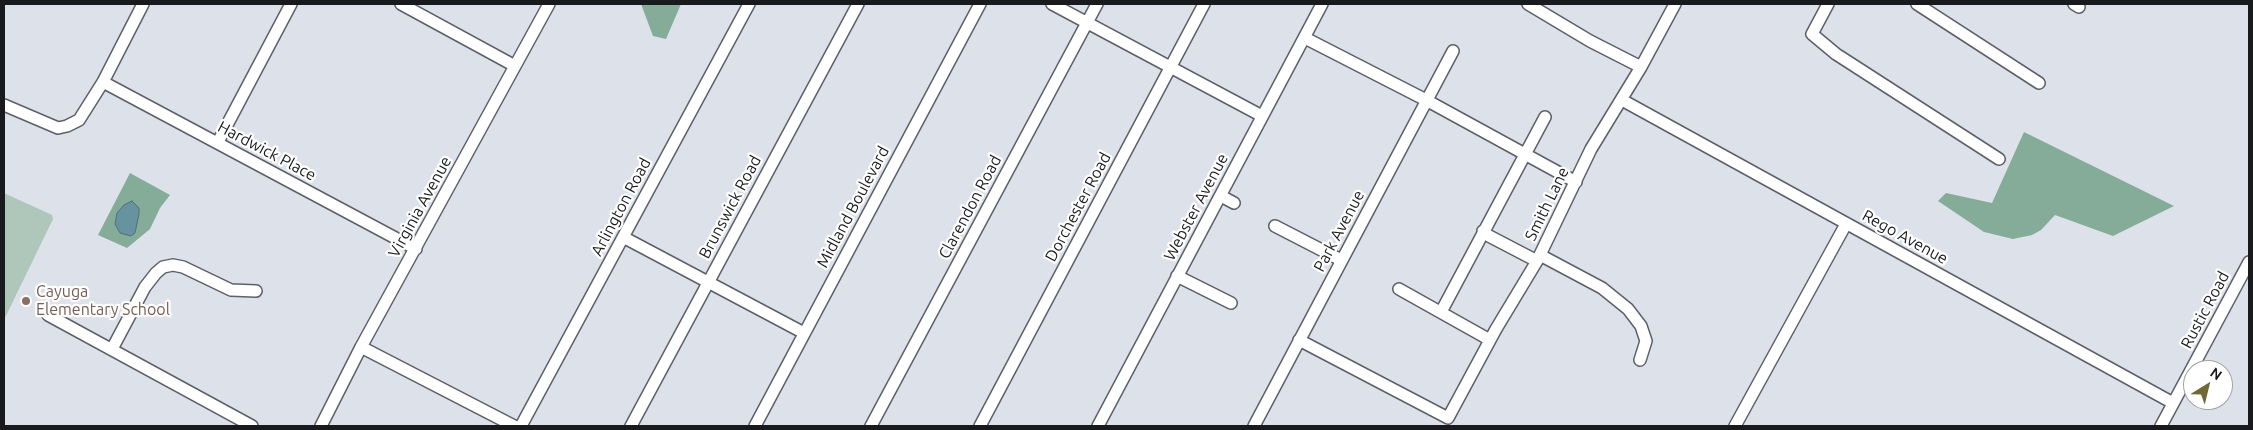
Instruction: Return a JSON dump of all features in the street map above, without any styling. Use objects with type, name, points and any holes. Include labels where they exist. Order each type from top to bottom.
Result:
[{"type":"street","points":[[4,104],[58,128],[79,120],[103,82],[143,4]]},
{"type":"street","points":[[218,142],[291,4]]},
{"type":"street","points":[[401,4],[515,66]]},
{"type":"street","name":"Virginia Avenue","points":[[321,426],[361,347],[549,4]]},
{"type":"street","name":"Arlington Road","points":[[521,426],[749,4]]},
{"type":"street","name":"Brunswick Road","points":[[631,426],[858,4]]},
{"type":"street","name":"Midland Boulevard","points":[[755,426],[980,4]]},
{"type":"street","points":[[1052,4],[1262,116]]},
{"type":"street","name":"Clarendon Road","points":[[870,426],[1097,4]]},
{"type":"street","name":"Dorchester Road","points":[[980,426],[1204,4]]},
{"type":"street","name":"Webster Avenue","points":[[1098,426],[1322,4]]},
{"type":"street","points":[[1528,4],[1590,41],[1641,67]]},
{"type":"street","name":"Smith Lane","points":[[1299,340],[1448,418],[1490,340],[1539,258],[1591,149],[1622,100],[1675,4]]},
{"type":"street","points":[[1828,4],[1812,34],[1836,54],[1999,159]]},
{"type":"street","points":[[1917,4],[2039,82]]},
{"type":"street","points":[[1305,38],[1426,100],[1576,182]]},
{"type":"street","name":"Park Avenue","points":[[1254,426],[1453,51]]},
{"type":"street","name":"Hardwick Place","points":[[103,82],[416,249]]},
{"type":"street","name":"Rego Avenue","points":[[1622,100],[2174,403]]},
{"type":"street","points":[[1441,312],[1545,117]]},
{"type":"street","points":[[1221,196],[1234,203]]},
{"type":"street","points":[[1734,426],[1846,224]]},
{"type":"street","points":[[1274,226],[1341,260]]},
{"type":"street","points":[[1484,231],[1489,236],[1602,288],[1628,309],[1641,326],[1646,341],[1640,360]]},
{"type":"street","points":[[623,237],[804,333]]},
{"type":"street","name":"Rustic Road","points":[[2161,426],[2249,262]]},
{"type":"street","points":[[112,349],[145,287],[163,267],[173,265],[183,267],[231,290],[256,291]]},
{"type":"street","points":[[1177,276],[1231,304]]},
{"type":"street","points":[[1399,289],[1490,340]]},
{"type":"street","points":[[48,315],[252,426]]},
{"type":"street","points":[[361,347],[514,426]]},
{"type":"green space","points":[[641,4],[681,4],[666,39],[653,36]]},
{"type":"green space","points":[[2024,132],[2174,206],[2113,236],[2055,215],[2041,230],[2032,235],[2013,239],[1984,232],[1938,201],[1946,193],[1992,203]]},
{"type":"green space","points":[[130,173],[170,195],[160,208],[150,229],[127,248],[98,235]],"holes":[[[117,213],[136,226],[135,233],[120,233],[115,224]]]},
{"type":"green space","points":[[4,193],[52,215],[53,219],[4,320]]},
{"type":"water","points":[[132,201],[139,208],[139,214],[135,233],[131,236],[120,233],[115,224],[117,213],[124,205]]},
{"type":"place","name":"Cayuga Elementary School","points":[[26,301]]}]
